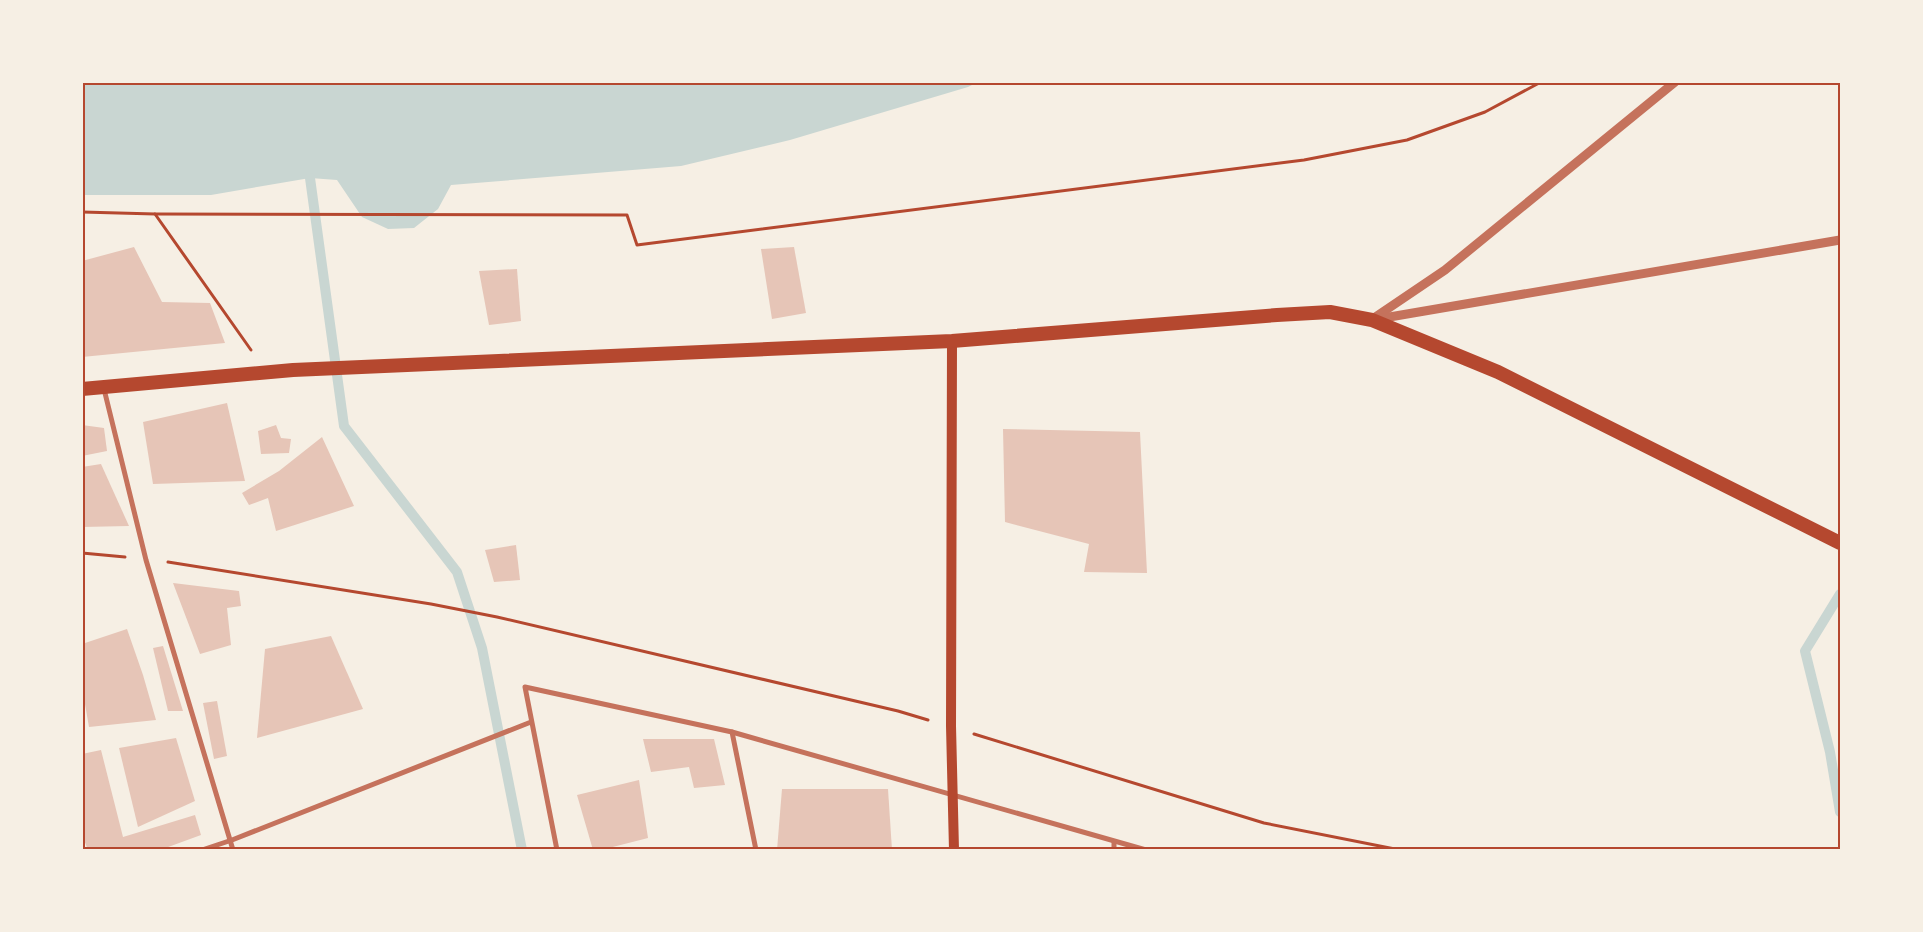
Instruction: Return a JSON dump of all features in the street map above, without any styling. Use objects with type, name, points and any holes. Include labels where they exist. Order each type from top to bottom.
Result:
[{"type":"highway","points":[[82,389],[293,370],[952,341],[1330,312],[1372,320],[1498,372],[1840,543]]},
{"type":"main road","points":[[952,341],[954,850]]},
{"type":"street","points":[[1372,320],[1445,270],[1675,82]]},
{"type":"street","points":[[1372,320],[1840,240]]},
{"type":"street","points":[[104,388],[146,560],[232,840],[233,850]]},
{"type":"street","points":[[558,850],[524,687],[732,732],[1146,850]]},
{"type":"street","points":[[202,850],[232,840],[531,722]]},
{"type":"street","points":[[732,732],[756,850]]},
{"type":"street","points":[[1114,842],[1114,850]]},
{"type":"path","points":[[82,212],[155,214],[627,215],[637,245],[1304,160],[1407,140],[1485,112],[1541,82]]},
{"type":"path","points":[[155,214],[267,373]]},
{"type":"path","points":[[82,553],[132,558]]},
{"type":"path","points":[[162,561],[431,604],[497,617],[898,711],[927,720]]},
{"type":"path","points":[[983,737],[1264,823],[1400,850]]},
{"type":"shaded area","points":[[83,83],[976,83],[790,140],[681,166],[451,185],[438,209],[414,228],[388,229],[362,217],[337,180],[310,178],[211,195],[83,195]]},
{"type":"building","points":[[134,247],[162,302],[210,303],[225,343],[82,357],[82,261]]},
{"type":"building","points":[[794,247],[806,313],[772,319],[761,249]]},
{"type":"building","points":[[517,269],[521,321],[489,325],[479,271]]},
{"type":"building","points":[[227,403],[245,481],[153,484],[143,422]]},
{"type":"building","points":[[82,425],[104,428],[107,451],[82,456]]},
{"type":"building","points":[[276,425],[281,438],[291,439],[289,453],[261,454],[258,431]]},
{"type":"building","points":[[1003,429],[1140,432],[1147,573],[1084,572],[1089,544],[1005,522]]},
{"type":"building","points":[[322,437],[354,506],[276,531],[268,498],[249,505],[242,493],[279,471]]},
{"type":"building","points":[[101,464],[129,526],[82,527],[82,467]]},
{"type":"building","points":[[516,545],[520,580],[494,582],[485,550]]},
{"type":"building","points":[[173,583],[239,591],[241,606],[227,608],[231,645],[200,654]]},
{"type":"building","points":[[127,629],[156,720],[89,727],[82,687],[82,644]]},
{"type":"building","points":[[331,636],[363,709],[257,738],[265,649]]},
{"type":"building","points":[[163,646],[183,711],[168,711],[153,648]]},
{"type":"building","points":[[217,701],[227,756],[214,759],[203,703]]},
{"type":"building","points":[[176,738],[195,801],[138,827],[119,748]]},
{"type":"building","points":[[643,739],[714,739],[725,785],[694,788],[689,767],[651,772]]},
{"type":"building","points":[[101,750],[123,837],[195,815],[201,835],[160,850],[88,850],[82,835],[82,754]]},
{"type":"building","points":[[639,780],[648,838],[601,850],[593,850],[577,795]]},
{"type":"building","points":[[782,789],[888,789],[892,850],[777,850]]},
{"type":"waterway","points":[[310,178],[344,426],[457,572],[482,648],[522,850]]},
{"type":"waterway","points":[[1840,594],[1805,651],[1830,752],[1840,812]]}]
